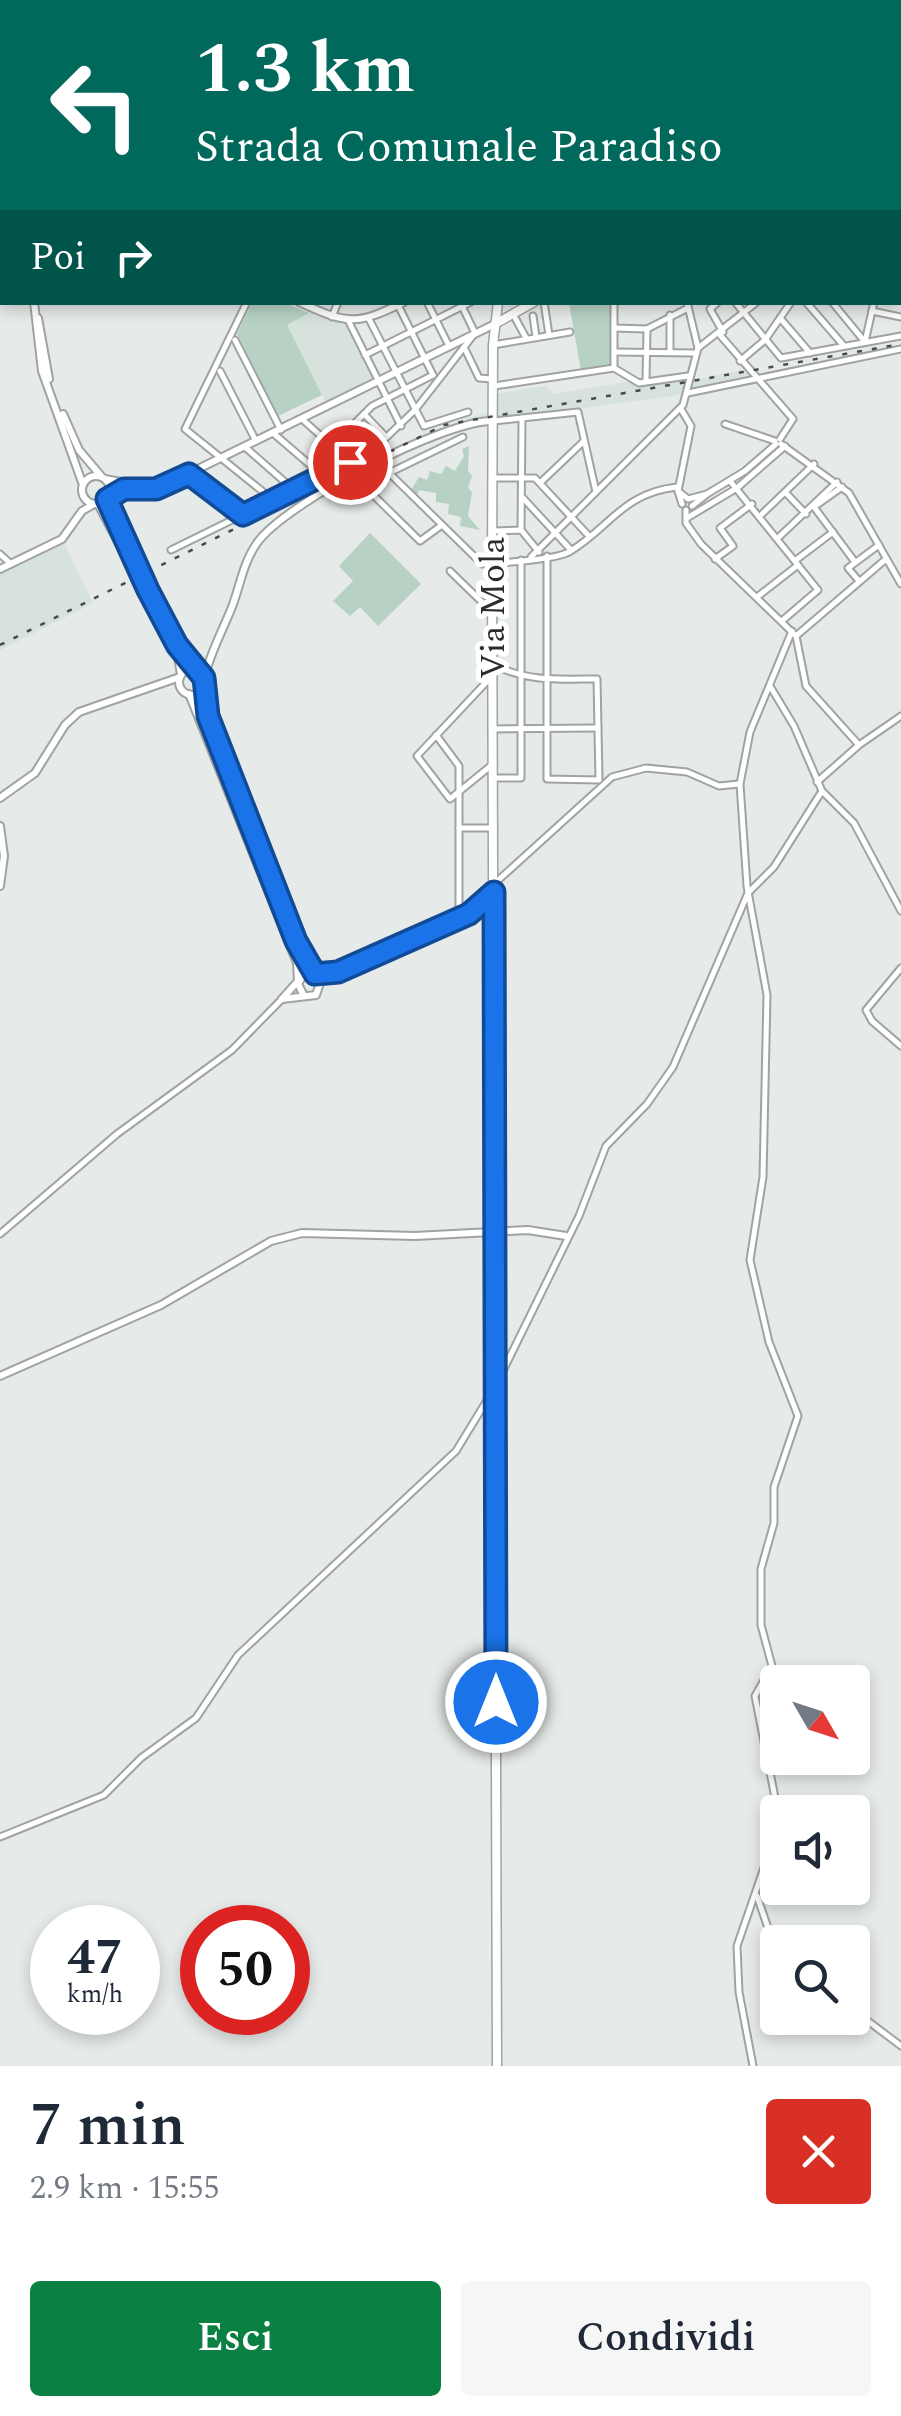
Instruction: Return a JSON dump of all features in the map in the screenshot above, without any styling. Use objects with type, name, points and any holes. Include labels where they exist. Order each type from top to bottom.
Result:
[{"type":"main road","name":"Via Mola","points":[[497,2066],[492,478],[493,344],[498,305]]},
{"type":"main road","points":[[495,324],[529,305]]},
{"type":"street","points":[[36,305],[52,389],[79,450],[103,478],[128,556]]},
{"type":"street","points":[[36,305],[42,371],[82,488],[128,556],[178,656],[185,692],[271,892],[297,964],[298,988],[306,996]]},
{"type":"street","points":[[245,305],[185,430],[273,500]]},
{"type":"street","points":[[306,305],[349,322],[369,319],[399,305]]},
{"type":"street","points":[[332,317],[337,305]]},
{"type":"street","points":[[401,305],[435,379]]},
{"type":"street","points":[[428,305],[449,346]]},
{"type":"street","points":[[365,356],[461,305],[475,333]]},
{"type":"street","points":[[544,305],[549,335]]},
{"type":"street","points":[[614,305],[614,368]]},
{"type":"street","points":[[493,763],[450,799],[417,756],[494,669],[521,679],[546,679],[597,679],[599,780],[548,780],[548,730],[546,679],[543,554],[556,533],[680,408],[688,393],[688,376],[696,350],[687,305],[647,328],[614,328]]},
{"type":"street","points":[[688,518],[736,488],[779,443],[794,419],[754,378],[721,334],[710,309],[715,305]]},
{"type":"street","points":[[737,305],[781,358],[901,336]]},
{"type":"street","points":[[614,352],[696,350],[754,305]]},
{"type":"street","points":[[740,361],[765,340],[789,305]]},
{"type":"street","points":[[809,305],[844,346]]},
{"type":"street","points":[[834,305],[865,342]]},
{"type":"street","points":[[865,342],[873,305]]},
{"type":"street","points":[[872,311],[901,317]]},
{"type":"street","points":[[514,314],[526,339]]},
{"type":"street","points":[[670,315],[670,353]]},
{"type":"street","points":[[533,316],[536,338]]},
{"type":"street","points":[[780,318],[810,352]]},
{"type":"street","points":[[369,319],[424,426],[468,412]]},
{"type":"street","points":[[349,322],[401,426]]},
{"type":"street","points":[[76,520],[82,488],[90,477],[132,488],[156,489],[495,324]]},
{"type":"street","points":[[646,382],[647,328]]},
{"type":"street","points":[[493,344],[570,332]]},
{"type":"street","points":[[171,550],[372,451],[415,410],[435,379],[475,333]]},
{"type":"street","points":[[236,340],[277,431],[323,476]]},
{"type":"street","points":[[464,348],[478,378],[494,383],[614,368],[637,382],[688,376]]},
{"type":"street","points":[[688,393],[901,350]]},
{"type":"street","points":[[220,371],[256,442]]},
{"type":"street","points":[[332,446],[364,414],[387,399],[435,379]]},
{"type":"street","points":[[680,408],[691,421],[677,489],[687,505],[692,534],[714,559],[783,620],[794,634],[806,686],[859,745]]},
{"type":"street","points":[[321,988],[301,955],[208,716],[204,683],[212,650],[260,539],[306,501],[438,434],[472,422],[578,412],[596,494]]},
{"type":"street","points":[[364,414],[387,438]]},
{"type":"street","points":[[522,418],[521,530],[543,554]]},
{"type":"street","points":[[302,419],[350,462]]},
{"type":"street","points":[[472,422],[493,437]]},
{"type":"street","points":[[724,424],[779,443],[840,484],[864,514],[901,584]]},
{"type":"street","points":[[350,428],[372,451]]},
{"type":"street","points":[[389,474],[463,438]]},
{"type":"street","points":[[540,483],[584,441]]},
{"type":"street","points":[[687,505],[730,481],[779,443]]},
{"type":"street","points":[[245,447],[294,490]]},
{"type":"street","points":[[379,463],[482,564],[571,550],[612,513],[654,491],[677,489]]},
{"type":"street","points":[[761,514],[814,464]]},
{"type":"street","points":[[189,474],[243,515]]},
{"type":"street","points":[[354,476],[420,541],[442,525]]},
{"type":"street","points":[[492,478],[540,483],[588,535]]},
{"type":"street","points":[[730,481],[779,536],[818,590],[783,620]]},
{"type":"street","points":[[779,536],[840,484]]},
{"type":"street","points":[[0,569],[62,539],[76,520],[96,504],[132,488]]},
{"type":"street","points":[[785,492],[806,514]]},
{"type":"street","points":[[521,496],[571,550]]},
{"type":"street","points":[[714,559],[733,546],[720,528],[752,504]]},
{"type":"street","points":[[814,507],[855,562]]},
{"type":"street","points":[[492,531],[521,530]]},
{"type":"street","points":[[757,596],[832,532]]},
{"type":"street","points":[[859,581],[848,568],[879,545]]},
{"type":"street","points":[[0,554],[11,564]]},
{"type":"street","points":[[753,2066],[740,1992],[737,1946],[756,1893],[777,1808],[755,1696],[772,1662],[761,1625],[761,1569],[774,1523],[774,1487],[798,1416],[769,1342],[750,1260],[763,1177],[768,995],[748,893],[740,784],[748,739],[794,634],[886,559]]},
{"type":"street","points":[[494,778],[521,778],[521,560]]},
{"type":"street","points":[[450,572],[493,613]]},
{"type":"street","points":[[146,592],[204,683]]},
{"type":"street","points":[[186,658],[197,659],[212,650]]},
{"type":"street","points":[[0,798],[35,773],[65,725],[79,712],[195,670],[212,650]]},
{"type":"street","points":[[154,683],[185,692],[204,683]]},
{"type":"street","points":[[770,686],[794,726],[822,791],[857,827],[901,911]]},
{"type":"street","points":[[817,782],[859,745],[901,716]]},
{"type":"street","points":[[494,730],[598,728]]},
{"type":"street","points":[[436,735],[458,766],[459,918]]},
{"type":"street","points":[[0,1234],[93,1154],[232,1050],[307,973],[338,972],[459,918],[612,777],[646,768],[682,771],[719,786],[740,784]]},
{"type":"street","points":[[0,1837],[104,1794],[141,1758],[196,1718],[238,1655],[456,1450],[495,1387],[566,1236],[580,1216],[606,1146],[648,1104],[678,1058],[748,893],[774,867],[822,791]]},
{"type":"street","points":[[0,826],[4,856],[0,886]]},
{"type":"street","points":[[460,828],[494,828]]},
{"type":"street","points":[[901,968],[866,1010],[872,1021],[901,1046]]},
{"type":"street","points":[[282,999],[316,995],[338,972]]},
{"type":"street","points":[[0,1376],[161,1306],[271,1241],[302,1233],[415,1236],[536,1230],[566,1236]]},
{"type":"street","points":[[756,1893],[767,1925]]},
{"type":"street","points":[[870,2023],[901,2046]]},
{"type":"shaded area","points":[[309,313],[347,326],[375,380],[327,404],[286,325]]},
{"type":"shaded area","points":[[753,368],[758,375],[684,389],[684,393],[666,397],[502,419],[464,419],[498,410],[498,394],[518,390],[546,386],[554,394],[634,381],[638,385],[693,380]]},
{"type":"shaded area","points":[[62,539],[93,603],[0,650],[0,570]]},
{"type":"green space","points":[[251,305],[290,305],[309,313],[287,325],[322,395],[278,416],[237,334]]},
{"type":"green space","points":[[569,305],[611,305],[611,366],[581,371]]},
{"type":"green space","points":[[469,446],[468,471],[472,476],[468,488],[472,492],[468,516],[480,530],[460,526],[461,517],[448,514],[449,504],[436,502],[436,493],[419,490],[417,496],[411,490],[419,477],[427,480],[430,471],[441,474],[446,466],[455,471],[464,456],[462,449]]},
{"type":"green space","points":[[370,533],[421,584],[378,626],[360,607],[350,616],[333,601],[353,581],[339,566]]},
{"type":"railway","points":[[0,645],[444,425],[901,344]]},
{"type":"route","points":[[350,462],[243,515],[189,474],[156,489],[124,489],[107,499],[177,645],[204,678],[208,716],[301,955],[315,974],[338,972],[396,942],[469,914],[494,892],[496,1702]]}]
